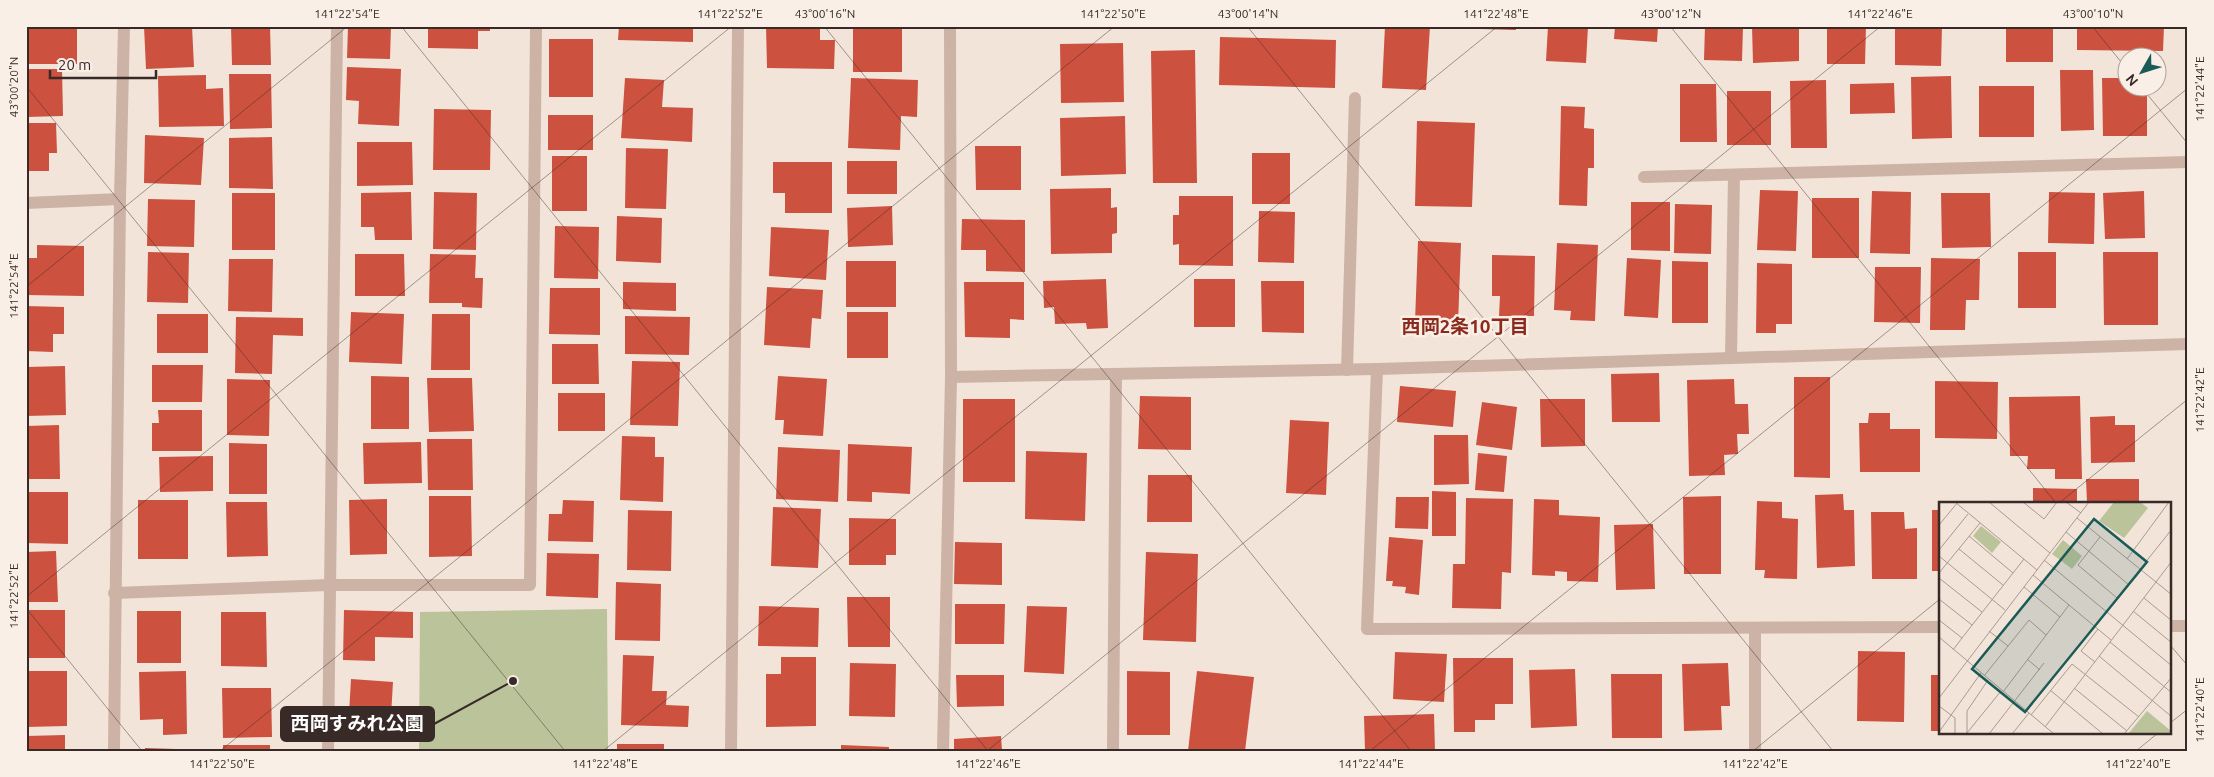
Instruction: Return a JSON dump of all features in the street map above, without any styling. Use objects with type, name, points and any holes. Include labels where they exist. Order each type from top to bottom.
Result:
[{"type":"street","points":[[114,751],[114,593],[124,26]]},
{"type":"street","points":[[328,751],[337,26]]},
{"type":"street","points":[[114,593],[330,585],[530,585],[536,26]]},
{"type":"street","points":[[731,751],[738,26]]},
{"type":"street","points":[[943,751],[951,377],[950,26]]},
{"type":"street","points":[[1346,370],[1355,98]]},
{"type":"street","points":[[1644,177],[2188,162]]},
{"type":"street","points":[[1731,358],[1734,175]]},
{"type":"street","points":[[26,203],[120,200]]},
{"type":"street","points":[[951,377],[1346,370],[2188,344]]},
{"type":"street","points":[[1377,369],[1367,629],[1939,627]]},
{"type":"street","points":[[1113,751],[1116,375]]},
{"type":"street","points":[[2172,626],[2188,626]]},
{"type":"street","points":[[1755,751],[1756,628]]},
{"type":"green space","points":[[607,609],[608,751],[419,751],[420,612]]},
{"type":"building","points":[[26,26],[77,26],[77,64],[26,64]]},
{"type":"building","points":[[144,26],[192,26],[194,67],[146,69]]},
{"type":"building","points":[[231,26],[270,26],[271,65],[232,65]]},
{"type":"building","points":[[348,26],[391,26],[390,59],[347,58]]},
{"type":"building","points":[[428,26],[490,26],[490,31],[478,31],[478,49],[428,48]]},
{"type":"building","points":[[619,26],[693,26],[693,42],[618,40]]},
{"type":"building","points":[[766,26],[820,26],[820,40],[835,40],[834,69],[767,68]]},
{"type":"building","points":[[853,26],[902,26],[902,72],[853,72]]},
{"type":"building","points":[[1385,26],[1430,26],[1426,90],[1382,88]]},
{"type":"building","points":[[1481,26],[1516,26],[1516,30],[1481,29]]},
{"type":"building","points":[[1548,26],[1588,26],[1586,63],[1546,61]]},
{"type":"building","points":[[1615,26],[1658,26],[1657,42],[1614,39]]},
{"type":"building","points":[[1705,26],[1743,26],[1742,61],[1704,60]]},
{"type":"building","points":[[1752,26],[1799,26],[1799,61],[1753,63]]},
{"type":"building","points":[[1827,26],[1866,26],[1865,64],[1827,64]]},
{"type":"building","points":[[1895,26],[1942,26],[1941,66],[1895,65]]},
{"type":"building","points":[[2077,26],[2164,26],[2163,48],[2077,50]]},
{"type":"building","points":[[2006,27],[2053,27],[2053,62],[2006,62]]},
{"type":"building","points":[[1220,37],[1336,40],[1335,88],[1219,85]]},
{"type":"building","points":[[549,39],[593,39],[593,97],[549,97]]},
{"type":"building","points":[[1123,43],[1124,102],[1061,103],[1060,44]]},
{"type":"building","points":[[1195,50],[1197,183],[1153,183],[1151,51]]},
{"type":"building","points":[[347,67],[401,69],[399,126],[358,124],[359,101],[346,100]]},
{"type":"building","points":[[26,69],[62,69],[63,116],[26,117]]},
{"type":"building","points":[[2060,70],[2093,70],[2094,130],[2061,131]]},
{"type":"building","points":[[229,74],[271,74],[272,128],[230,129]]},
{"type":"building","points":[[206,75],[206,89],[223,88],[224,126],[159,127],[158,76]]},
{"type":"building","points":[[1951,76],[1952,138],[1912,139],[1911,77]]},
{"type":"building","points":[[625,78],[664,80],[662,107],[693,108],[692,142],[621,138]]},
{"type":"building","points":[[851,78],[918,80],[917,117],[901,116],[900,150],[848,148]]},
{"type":"building","points":[[2102,78],[2116,78],[2116,98],[2147,98],[2147,136],[2103,136]]},
{"type":"building","points":[[1826,80],[1827,148],[1791,148],[1790,81]]},
{"type":"building","points":[[1894,83],[1895,113],[1850,114],[1850,84]]},
{"type":"building","points":[[1680,84],[1716,84],[1717,142],[1680,142]]},
{"type":"building","points":[[1979,86],[2034,86],[2034,137],[1979,137]]},
{"type":"building","points":[[1727,91],[1771,91],[1771,145],[1727,145]]},
{"type":"building","points":[[1561,106],[1585,107],[1584,128],[1594,129],[1594,168],[1588,168],[1587,206],[1559,205]]},
{"type":"building","points":[[434,109],[491,110],[490,170],[433,170]]},
{"type":"building","points":[[548,115],[593,115],[593,150],[548,150]]},
{"type":"building","points":[[1125,116],[1126,174],[1061,176],[1060,118]]},
{"type":"building","points":[[1417,121],[1475,123],[1472,207],[1415,206]]},
{"type":"building","points":[[26,123],[56,123],[57,153],[49,153],[49,171],[26,171]]},
{"type":"building","points":[[145,135],[204,138],[201,185],[144,183]]},
{"type":"building","points":[[272,137],[273,189],[229,188],[229,138]]},
{"type":"building","points":[[357,142],[412,142],[413,185],[357,186]]},
{"type":"building","points":[[975,146],[1021,146],[1021,190],[976,190]]},
{"type":"building","points":[[626,148],[668,149],[666,209],[625,208]]},
{"type":"building","points":[[1252,153],[1290,153],[1290,204],[1252,204]]},
{"type":"building","points":[[552,156],[587,156],[587,211],[552,211]]},
{"type":"building","points":[[847,161],[897,161],[897,194],[847,194]]},
{"type":"building","points":[[773,162],[832,162],[832,213],[785,213],[785,193],[773,193]]},
{"type":"building","points":[[1111,188],[1111,208],[1117,207],[1117,233],[1112,234],[1112,253],[1051,254],[1050,189]]},
{"type":"building","points":[[1760,190],[1798,191],[1796,251],[1757,250]]},
{"type":"building","points":[[1872,191],[1911,192],[1910,254],[1870,253]]},
{"type":"building","points":[[2144,191],[2145,238],[2105,239],[2103,193]]},
{"type":"building","points":[[411,192],[412,240],[375,240],[374,227],[361,227],[361,193]]},
{"type":"building","points":[[434,192],[477,193],[476,250],[433,249]]},
{"type":"building","points":[[2049,192],[2095,193],[2094,244],[2048,243]]},
{"type":"building","points":[[232,193],[275,193],[275,250],[232,250]]},
{"type":"building","points":[[1941,193],[1990,193],[1991,247],[1942,248]]},
{"type":"building","points":[[1179,196],[1233,196],[1233,266],[1179,265],[1179,244],[1173,245],[1173,215],[1179,215]]},
{"type":"building","points":[[1812,198],[1859,198],[1859,258],[1812,258]]},
{"type":"building","points":[[148,199],[195,200],[194,247],[147,246]]},
{"type":"building","points":[[1631,202],[1670,202],[1670,251],[1631,250]]},
{"type":"building","points":[[1675,204],[1712,205],[1711,254],[1674,253]]},
{"type":"building","points":[[892,206],[893,245],[848,247],[847,208]]},
{"type":"building","points":[[1259,211],[1295,212],[1294,263],[1258,262]]},
{"type":"building","points":[[617,216],[662,218],[661,263],[616,261]]},
{"type":"building","points":[[962,219],[1025,220],[1025,272],[986,271],[986,250],[961,250]]},
{"type":"building","points":[[555,226],[599,227],[598,279],[554,278]]},
{"type":"building","points":[[771,227],[829,230],[826,280],[769,276]]},
{"type":"building","points":[[1418,241],[1461,243],[1458,324],[1415,322]]},
{"type":"building","points":[[1557,243],[1598,245],[1595,321],[1570,320],[1571,311],[1554,310]]},
{"type":"building","points":[[37,245],[84,246],[84,296],[26,295],[26,258],[37,258]]},
{"type":"building","points":[[148,252],[189,253],[188,303],[147,302]]},
{"type":"building","points":[[2018,252],[2056,252],[2056,308],[2018,308]]},
{"type":"building","points":[[2103,252],[2158,252],[2158,325],[2104,325]]},
{"type":"building","points":[[355,254],[404,254],[405,296],[355,296]]},
{"type":"building","points":[[430,254],[476,255],[475,278],[483,278],[482,308],[462,307],[462,303],[429,303]]},
{"type":"building","points":[[1492,255],[1535,256],[1534,316],[1499,316],[1500,296],[1492,296]]},
{"type":"building","points":[[1627,258],[1661,260],[1658,318],[1624,316]]},
{"type":"building","points":[[1931,258],[1980,259],[1979,300],[1966,300],[1965,330],[1930,330]]},
{"type":"building","points":[[229,259],[273,259],[272,312],[228,311]]},
{"type":"building","points":[[846,261],[896,261],[896,307],[846,307]]},
{"type":"building","points":[[1672,261],[1708,262],[1708,323],[1672,323]]},
{"type":"building","points":[[1757,263],[1792,264],[1792,324],[1776,324],[1776,333],[1756,333]]},
{"type":"building","points":[[1875,267],[1921,267],[1920,323],[1874,322]]},
{"type":"building","points":[[1106,279],[1108,328],[1087,329],[1086,323],[1055,324],[1054,307],[1044,308],[1043,281]]},
{"type":"building","points":[[1194,279],[1235,279],[1235,327],[1194,327]]},
{"type":"building","points":[[1261,281],[1304,281],[1304,333],[1262,332]]},
{"type":"building","points":[[623,282],[676,283],[676,311],[623,309]]},
{"type":"building","points":[[964,282],[1024,282],[1024,320],[1010,319],[1010,338],[965,337]]},
{"type":"building","points":[[767,287],[823,290],[821,319],[812,318],[810,348],[764,345]]},
{"type":"building","points":[[550,288],[600,288],[600,335],[549,334]]},
{"type":"building","points":[[26,306],[64,307],[64,334],[53,334],[53,352],[26,351]]},
{"type":"building","points":[[351,312],[404,314],[402,364],[349,362]]},
{"type":"building","points":[[847,312],[888,312],[888,358],[847,358]]},
{"type":"building","points":[[157,314],[208,314],[208,353],[157,353]]},
{"type":"building","points":[[432,314],[470,314],[470,370],[431,370]]},
{"type":"building","points":[[625,316],[690,317],[689,355],[625,354]]},
{"type":"building","points":[[236,317],[303,318],[303,336],[273,335],[272,374],[235,373]]},
{"type":"building","points":[[552,344],[598,344],[599,384],[552,384]]},
{"type":"building","points":[[632,361],[680,362],[678,426],[630,425]]},
{"type":"building","points":[[152,365],[203,365],[202,402],[152,402]]},
{"type":"building","points":[[65,366],[66,415],[26,416],[26,367]]},
{"type":"building","points":[[1659,373],[1660,422],[1612,422],[1611,374]]},
{"type":"building","points":[[371,376],[409,377],[409,429],[371,429]]},
{"type":"building","points":[[778,376],[827,379],[823,436],[783,434],[784,420],[775,420]]},
{"type":"building","points":[[1794,377],[1830,377],[1830,478],[1794,477]]},
{"type":"building","points":[[427,378],[472,378],[474,431],[429,432]]},
{"type":"building","points":[[227,379],[270,380],[269,436],[227,435]]},
{"type":"building","points":[[1734,379],[1735,404],[1748,404],[1749,434],[1737,434],[1738,454],[1724,455],[1725,475],[1689,476],[1687,380]]},
{"type":"building","points":[[1935,381],[1998,382],[1997,439],[1935,438]]},
{"type":"building","points":[[1400,386],[1456,391],[1453,427],[1397,422]]},
{"type":"building","points":[[558,393],[605,393],[605,431],[558,431]]},
{"type":"building","points":[[1140,396],[1191,397],[1191,450],[1138,449]]},
{"type":"building","points":[[2080,396],[2082,479],[2055,479],[2055,469],[2027,469],[2028,456],[2010,456],[2009,397]]},
{"type":"building","points":[[963,399],[1015,399],[1015,482],[963,482]]},
{"type":"building","points":[[1540,399],[1585,399],[1585,446],[1541,447]]},
{"type":"building","points":[[1482,402],[1517,407],[1512,450],[1476,445]]},
{"type":"building","points":[[158,410],[202,410],[202,451],[152,451],[152,423],[159,423]]},
{"type":"building","points":[[1869,413],[1890,413],[1890,429],[1920,429],[1920,472],[1860,472],[1859,423],[1868,423]]},
{"type":"building","points":[[2115,416],[2115,425],[2135,425],[2135,462],[2091,463],[2090,417]]},
{"type":"building","points":[[1290,420],[1329,422],[1326,495],[1286,493]]},
{"type":"building","points":[[59,425],[60,479],[26,479],[26,426]]},
{"type":"building","points":[[1434,435],[1468,435],[1469,484],[1434,485]]},
{"type":"building","points":[[622,436],[655,437],[655,457],[664,457],[663,502],[620,500]]},
{"type":"building","points":[[427,439],[472,439],[473,490],[428,490]]},
{"type":"building","points":[[421,442],[422,483],[364,484],[363,443]]},
{"type":"building","points":[[229,443],[267,444],[267,494],[229,494]]},
{"type":"building","points":[[848,444],[912,447],[910,494],[872,492],[872,502],[847,501]]},
{"type":"building","points":[[778,447],[840,450],[838,502],[776,499]]},
{"type":"building","points":[[1026,451],[1087,453],[1085,521],[1025,519]]},
{"type":"building","points":[[1478,453],[1507,456],[1504,492],[1475,490]]},
{"type":"building","points":[[213,456],[213,491],[160,492],[159,457]]},
{"type":"building","points":[[1148,475],[1192,475],[1192,522],[1147,522]]},
{"type":"building","points":[[2086,479],[2139,479],[2139,502],[2087,502]]},
{"type":"building","points":[[2033,488],[2077,489],[2077,502],[2033,502]]},
{"type":"building","points":[[1432,491],[1456,492],[1456,536],[1432,536]]},
{"type":"building","points":[[26,492],[68,492],[68,544],[26,543]]},
{"type":"building","points":[[1843,494],[1844,510],[1854,510],[1855,566],[1817,568],[1815,495]]},
{"type":"building","points":[[429,496],[471,496],[472,556],[429,557]]},
{"type":"building","points":[[1721,496],[1721,574],[1684,574],[1683,497]]},
{"type":"building","points":[[1396,497],[1429,497],[1428,529],[1395,528]]},
{"type":"building","points":[[1466,498],[1513,499],[1511,573],[1502,572],[1501,609],[1452,608],[1453,564],[1465,564]]},
{"type":"building","points":[[387,499],[387,554],[350,555],[349,500]]},
{"type":"building","points":[[1534,499],[1559,500],[1559,515],[1600,517],[1598,582],[1567,581],[1567,572],[1555,571],[1555,576],[1532,575]]},
{"type":"building","points":[[138,500],[188,500],[188,559],[138,559]]},
{"type":"building","points":[[563,500],[594,501],[593,542],[548,541],[549,514],[562,514]]},
{"type":"building","points":[[1757,501],[1782,502],[1782,518],[1798,519],[1797,579],[1764,578],[1765,570],[1755,570]]},
{"type":"building","points":[[226,502],[267,502],[268,556],[227,557]]},
{"type":"building","points":[[773,507],[821,509],[818,568],[771,566]]},
{"type":"building","points":[[628,510],[672,511],[671,571],[627,570]]},
{"type":"building","points":[[1932,510],[1939,510],[1939,571],[1932,571]]},
{"type":"building","points":[[1871,512],[1904,512],[1905,529],[1917,528],[1917,579],[1872,579]]},
{"type":"building","points":[[849,518],[896,519],[896,555],[886,555],[886,565],[849,565]]},
{"type":"building","points":[[1653,524],[1655,589],[1616,590],[1614,525]]},
{"type":"building","points":[[1389,537],[1423,540],[1419,595],[1405,593],[1406,587],[1392,586],[1393,581],[1386,581]]},
{"type":"building","points":[[955,542],[1002,543],[1002,585],[954,584]]},
{"type":"building","points":[[56,551],[58,602],[26,602],[26,552]]},
{"type":"building","points":[[1146,552],[1198,554],[1196,642],[1143,640]]},
{"type":"building","points":[[547,553],[599,554],[598,598],[546,596]]},
{"type":"building","points":[[616,582],[661,584],[660,641],[615,640]]},
{"type":"building","points":[[847,597],[890,597],[890,647],[848,647]]},
{"type":"building","points":[[955,604],[1005,604],[1004,644],[955,644]]},
{"type":"building","points":[[759,606],[819,608],[818,647],[758,646]]},
{"type":"building","points":[[1027,606],[1067,607],[1064,674],[1024,672]]},
{"type":"building","points":[[26,610],[65,610],[65,658],[26,658]]},
{"type":"building","points":[[344,610],[413,612],[413,638],[375,637],[375,661],[343,660]]},
{"type":"building","points":[[137,611],[181,611],[181,663],[137,663]]},
{"type":"building","points":[[221,612],[266,612],[267,667],[221,666]]},
{"type":"building","points":[[1858,651],[1905,652],[1904,722],[1857,721]]},
{"type":"building","points":[[1395,652],[1447,654],[1444,702],[1393,699]]},
{"type":"building","points":[[623,655],[654,656],[652,691],[667,691],[666,705],[689,706],[688,727],[621,725]]},
{"type":"building","points":[[781,657],[816,657],[816,726],[766,727],[766,674],[781,674]]},
{"type":"building","points":[[1453,658],[1513,658],[1513,704],[1495,704],[1495,720],[1475,720],[1475,732],[1454,732]]},
{"type":"building","points":[[850,663],[896,664],[895,717],[849,716]]},
{"type":"building","points":[[1728,663],[1730,706],[1721,706],[1722,730],[1684,731],[1682,664]]},
{"type":"building","points":[[1575,669],[1577,726],[1531,728],[1529,670]]},
{"type":"building","points":[[26,671],[67,671],[67,726],[26,727]]},
{"type":"building","points":[[186,671],[187,734],[163,735],[163,719],[140,720],[139,672]]},
{"type":"building","points":[[1127,671],[1170,672],[1170,735],[1127,735]]},
{"type":"building","points":[[1197,671],[1254,677],[1245,751],[1188,751]]},
{"type":"building","points":[[1611,674],[1662,674],[1662,738],[1612,738]]},
{"type":"building","points":[[956,675],[1004,675],[1004,706],[957,707]]},
{"type":"building","points":[[1931,675],[1939,675],[1939,731],[1931,731]]},
{"type":"building","points":[[351,679],[393,682],[390,733],[348,731]]},
{"type":"building","points":[[222,688],[271,688],[272,737],[223,738]]},
{"type":"building","points":[[1434,714],[1435,751],[1365,751],[1364,716]]},
{"type":"building","points":[[65,735],[65,751],[26,751],[26,736]]},
{"type":"building","points":[[1001,736],[1002,751],[954,751],[954,739]]},
{"type":"building","points":[[617,744],[664,744],[664,751],[617,751]]},
{"type":"building","points":[[223,745],[270,745],[270,751],[223,751]]},
{"type":"building","points":[[841,745],[889,747],[889,751],[841,751]]},
{"type":"building","points":[[145,748],[176,749],[176,751],[145,751]]},
{"type":"place","name":"西岡すみれ公園","points":[[513,681]]},
{"type":"district","name":"西岡2条10丁目","points":[[1465,326]]}]
